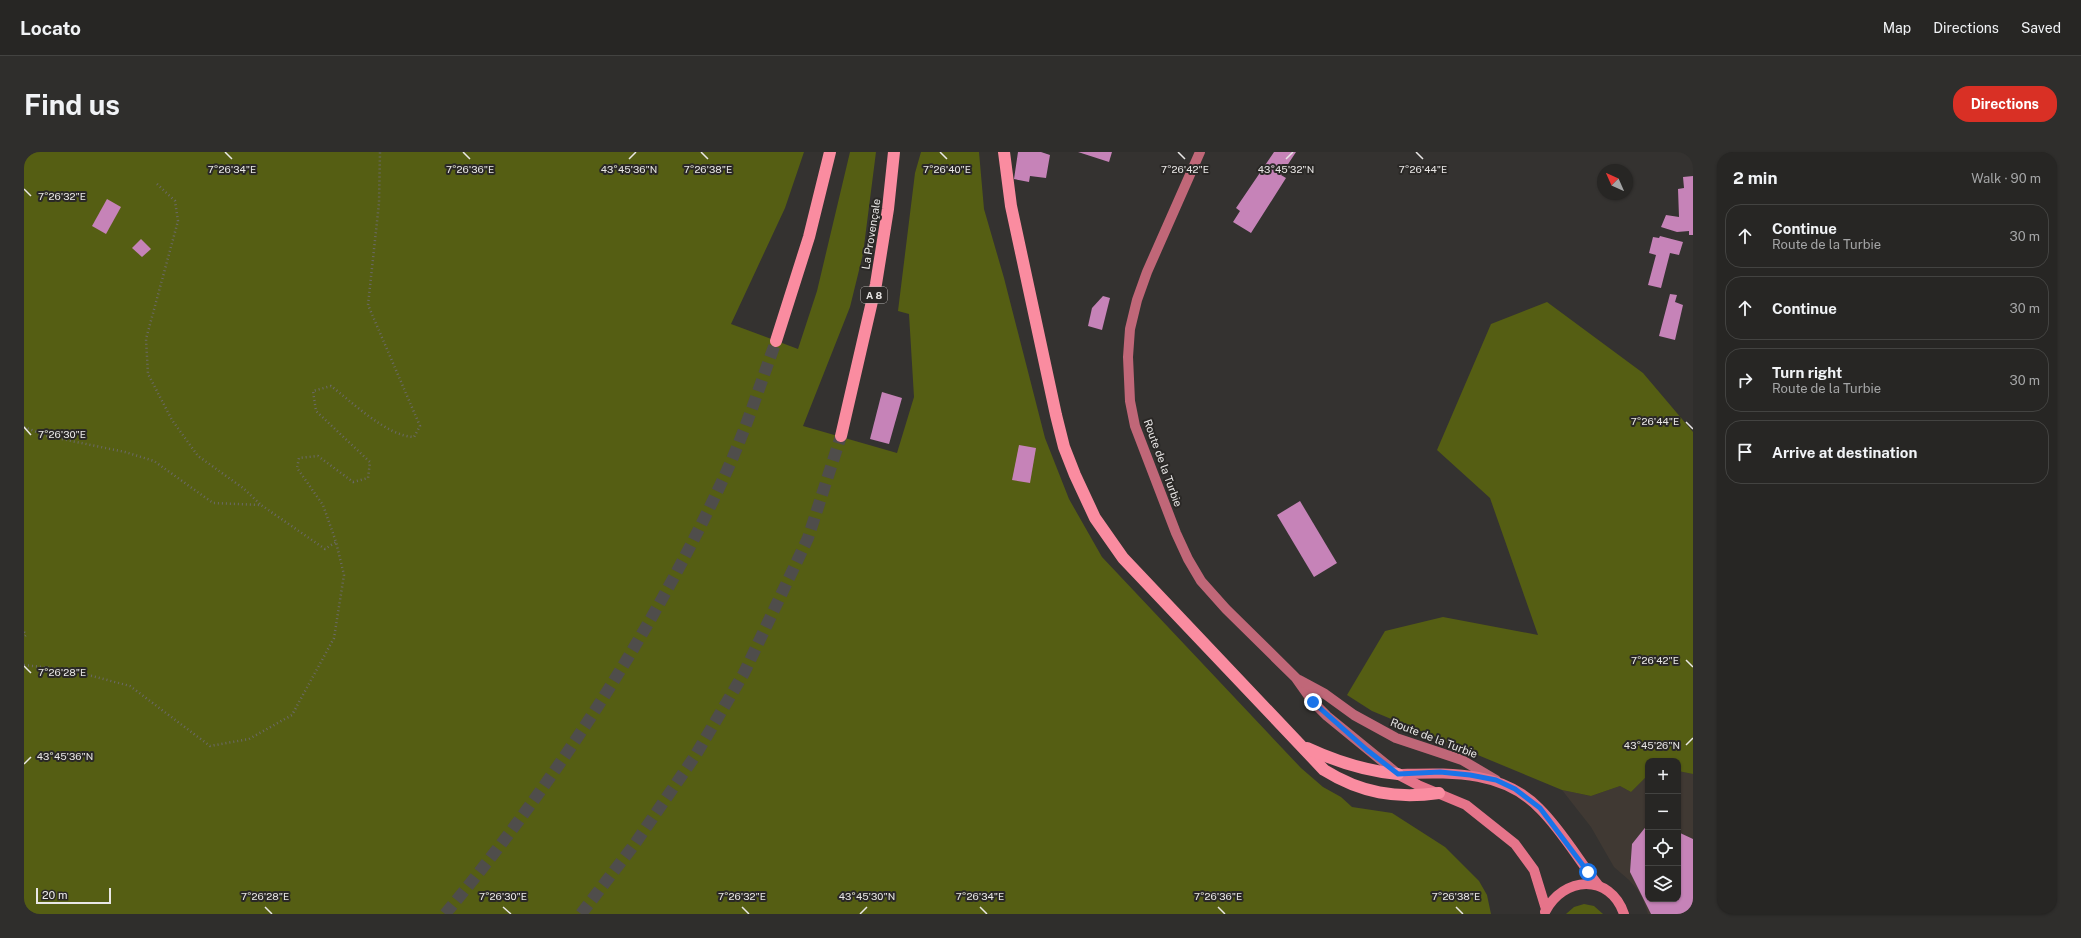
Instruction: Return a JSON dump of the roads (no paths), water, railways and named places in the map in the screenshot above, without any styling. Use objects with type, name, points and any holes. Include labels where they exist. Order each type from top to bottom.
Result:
[{"type":"highway","points":[[776,341],[809,237],[830,152]]},
{"type":"highway","name":"La Provençale","points":[[841,436],[876,284],[888,209],[894,152]]},
{"type":"highway","points":[[1004,152],[1011,206],[1056,415],[1064,447],[1095,518],[1123,558],[1324,770],[1355,786],[1388,794],[1413,797],[1439,793]]},
{"type":"highway","points":[[1297,743],[1353,767],[1398,774]]},
{"type":"main road","name":"Route de la Turbie","points":[[1200,152],[1147,272],[1137,300],[1130,329],[1128,357],[1130,401],[1135,426],[1176,534],[1198,575],[1226,609],[1296,678],[1313,702],[1327,716],[1398,774],[1466,805],[1515,844],[1534,870],[1545,912]]},
{"type":"main road","name":"Route de la Turbie","points":[[1296,678],[1325,694],[1354,715],[1396,738],[1462,760],[1496,780],[1515,789],[1540,808],[1599,886],[1616,898],[1624,914]]},
{"type":"main road","points":[[1398,774],[1440,772],[1496,780]]},
{"type":"main road","points":[[1545,912],[1560,894],[1570,888],[1589,884],[1599,886]]},
{"type":"tunnel","points":[[445,914],[486,864],[563,759],[634,648],[697,533],[725,475],[746,425],[776,341]]},
{"type":"tunnel","points":[[581,914],[634,845],[695,756],[744,673],[808,538],[841,436]]}]
